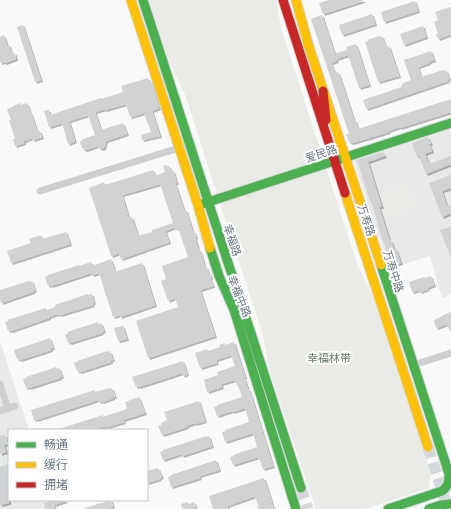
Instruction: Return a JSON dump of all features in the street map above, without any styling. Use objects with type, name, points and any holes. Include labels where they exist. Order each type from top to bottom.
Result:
[{"type":"main road","name":"幸福中路","points":[[130,0],[198,205],[219,276],[234,310],[296,509]]},
{"type":"main road","name":"幸福路","points":[[143,0],[301,488]]},
{"type":"main road","name":"万寿路","points":[[283,0],[428,447]]},
{"type":"main road","name":"万寿中路","points":[[296,0],[323,91],[450,478]]},
{"type":"main road","points":[[323,91],[329,142]]},
{"type":"main road","name":"爱民路","points":[[198,205],[451,123]]},
{"type":"main road","points":[[388,509],[442,492],[448,487],[450,478]]},
{"type":"main road","points":[[429,509],[441,505],[451,504]]},
{"type":"street","points":[[40,191],[179,148]]},
{"type":"street","points":[[412,365],[451,353]]},
{"type":"street","points":[[0,384],[12,408],[0,411]]},
{"type":"shaded area","points":[[449,128],[451,134],[451,294],[442,298],[430,256],[389,269],[353,158]]},
{"type":"shaded area","points":[[0,341],[29,429],[8,429],[8,501],[52,501],[55,509],[0,509]]},
{"type":"green space","name":"幸福林带","points":[[149,0],[276,0],[281,28],[357,264],[374,299],[431,474],[429,488],[365,509],[316,509],[270,372],[263,335],[186,97],[169,61]]},
{"type":"green space","points":[[407,185],[414,208],[402,212],[395,189]]},
{"type":"green space","points":[[393,189],[400,212],[388,216],[381,192]]},
{"type":"building","points":[[329,0],[363,1],[323,14],[319,3]]},
{"type":"building","points":[[415,1],[418,11],[384,22],[381,12]]},
{"type":"building","points":[[451,7],[451,34],[438,39],[434,22],[438,20],[435,12]]},
{"type":"building","points":[[372,14],[375,24],[342,35],[339,25]]},
{"type":"building","points":[[322,15],[336,58],[336,53],[347,50],[346,47],[356,44],[369,85],[359,88],[348,55],[336,59],[337,61],[331,63],[335,73],[338,72],[358,129],[451,99],[451,112],[352,143],[349,142],[346,134],[349,134],[311,19]]},
{"type":"building","points":[[23,25],[41,80],[35,82],[17,27]]},
{"type":"building","points":[[423,26],[426,37],[404,45],[400,34]]},
{"type":"building","points":[[4,35],[12,54],[15,53],[16,59],[5,63],[0,63],[0,37]]},
{"type":"building","points":[[382,36],[386,47],[389,46],[399,76],[378,82],[365,42]]},
{"type":"building","points":[[431,51],[434,60],[418,67],[421,77],[446,70],[449,79],[447,80],[448,81],[366,109],[363,100],[402,87],[401,85],[404,84],[403,83],[411,80],[404,60]]},
{"type":"building","points":[[148,78],[149,82],[151,81],[159,108],[152,111],[160,136],[142,140],[141,135],[151,132],[144,113],[130,117],[126,104],[95,112],[101,130],[123,123],[127,134],[106,141],[104,148],[101,149],[97,146],[86,150],[81,146],[80,142],[83,139],[95,135],[88,115],[69,121],[75,141],[68,144],[62,123],[49,127],[44,111],[49,110],[50,115],[101,98],[102,99],[123,92],[121,86]]},
{"type":"building","points":[[21,103],[21,105],[27,103],[37,131],[40,131],[42,137],[33,140],[32,138],[15,146],[13,139],[15,139],[9,120],[11,120],[7,109]]},
{"type":"building","points":[[428,137],[432,151],[425,154],[429,164],[451,156],[451,164],[426,174],[419,156],[417,157],[412,143]]},
{"type":"building","points":[[383,152],[385,156],[368,162],[382,207],[379,207],[390,241],[391,240],[394,249],[396,249],[401,263],[390,266],[384,242],[357,160]]},
{"type":"building","points":[[163,165],[169,166],[171,171],[173,170],[177,183],[175,183],[184,210],[186,210],[193,232],[194,231],[205,267],[206,266],[210,274],[213,286],[200,290],[215,336],[148,358],[136,321],[178,307],[175,298],[168,301],[161,281],[166,279],[162,266],[188,257],[178,228],[175,229],[175,227],[165,231],[169,242],[121,259],[119,253],[111,256],[89,188],[104,182],[105,185],[153,170],[155,176],[165,172]],"holes":[[[160,184],[173,223],[138,236],[132,217],[129,218],[122,195]]]},
{"type":"building","points":[[451,175],[451,188],[442,191],[447,206],[451,204],[451,213],[442,217],[429,183]]},
{"type":"building","points":[[451,227],[450,236],[451,258],[440,230]]},
{"type":"building","points":[[66,232],[70,244],[11,263],[7,251],[31,243],[29,239],[41,235],[42,239]]},
{"type":"building","points":[[111,259],[115,272],[142,263],[155,305],[120,317],[120,315],[113,317],[99,273],[92,275],[91,273],[48,286],[45,277],[48,275],[91,262],[92,266]]},
{"type":"building","points":[[431,276],[434,285],[420,292],[419,290],[412,292],[409,282]]},
{"type":"building","points":[[32,281],[35,290],[33,292],[1,303],[0,290]]},
{"type":"building","points":[[92,294],[93,305],[60,315],[57,314],[8,331],[5,322],[8,321],[7,320],[46,308],[47,310],[55,307],[55,305]]},
{"type":"building","points":[[451,312],[451,333],[447,324],[436,328],[434,320]]},
{"type":"building","points":[[98,322],[98,324],[101,323],[104,331],[101,332],[102,333],[68,343],[65,334],[68,334],[67,332]]},
{"type":"building","points":[[123,326],[127,339],[118,341],[114,328]]},
{"type":"building","points":[[50,338],[53,348],[51,348],[51,350],[20,360],[17,359],[14,350]]},
{"type":"building","points":[[234,342],[273,466],[263,469],[258,457],[233,465],[230,457],[257,447],[253,433],[225,442],[222,432],[249,422],[245,408],[217,416],[214,407],[242,397],[235,380],[221,384],[222,387],[207,392],[204,380],[218,375],[217,372],[235,366],[231,355],[216,360],[217,363],[200,368],[195,353],[207,349],[208,351],[220,347],[219,345]]},
{"type":"building","points":[[110,351],[113,360],[111,360],[111,362],[80,372],[77,371],[74,363],[77,361]]},
{"type":"building","points":[[183,361],[187,374],[183,376],[182,373],[136,387],[132,377]]},
{"type":"building","points":[[56,367],[57,369],[59,368],[62,376],[60,378],[26,388],[23,379]]},
{"type":"building","points":[[112,388],[115,397],[113,398],[102,402],[99,402],[98,400],[34,420],[31,410],[95,390],[95,392]]},
{"type":"building","points":[[139,397],[145,413],[107,427],[96,429],[59,429],[127,409],[125,402]]},
{"type":"building","points":[[199,401],[205,421],[162,435],[158,426],[162,425],[161,423],[167,420],[164,412]]},
{"type":"building","points":[[0,435],[5,435],[8,444],[4,445],[6,452],[0,454]]},
{"type":"building","points":[[209,436],[212,446],[182,456],[181,454],[163,460],[160,452],[163,450]]},
{"type":"building","points":[[216,460],[219,470],[171,487],[168,477],[171,475]]},
{"type":"building","points":[[8,464],[9,503],[0,505],[0,467]]},
{"type":"building","points":[[158,468],[162,477],[148,483],[148,471]]},
{"type":"building","points":[[264,478],[274,509],[259,509],[255,496],[227,506],[228,509],[213,509],[209,496]]},
{"type":"building","points":[[49,501],[66,501],[54,505],[55,509],[46,509],[44,503]]},
{"type":"building","points":[[108,501],[111,501],[113,507],[108,509],[85,508]]},
{"type":"building","points":[[188,502],[189,504],[194,502],[196,509],[183,509],[181,504]]},
{"type":"tunnel","points":[[428,447],[448,509]]},
{"type":"tunnel","points":[[301,488],[308,509]]},
{"type":"traffic: fast","points":[[143,0],[301,488]]},
{"type":"traffic: fast","points":[[202,204],[451,123]]},
{"type":"traffic: fast","points":[[210,248],[219,276],[234,310],[296,509]]},
{"type":"traffic: fast","points":[[381,265],[451,480]]},
{"type":"traffic: fast","points":[[388,509],[442,491],[448,484],[449,475]]},
{"type":"traffic: fast","points":[[429,509],[441,505],[451,504]]},
{"type":"traffic: slow","points":[[131,0],[198,205],[210,248]]},
{"type":"traffic: slow","points":[[296,0],[309,47],[381,265]]},
{"type":"traffic: slow","points":[[345,193],[428,447]]},
{"type":"traffic: jam","points":[[283,0],[345,193]]},
{"type":"traffic: jam","points":[[323,91],[326,120]]}]
